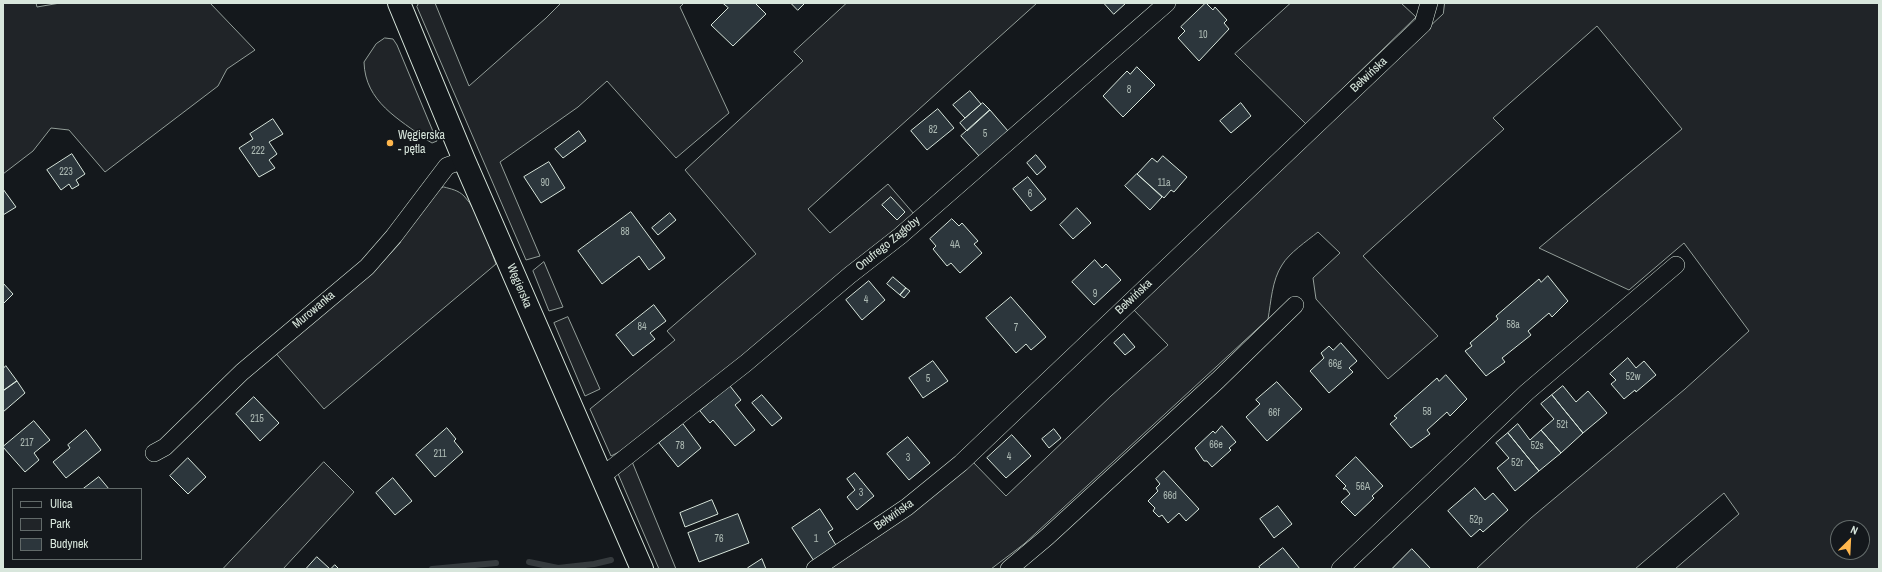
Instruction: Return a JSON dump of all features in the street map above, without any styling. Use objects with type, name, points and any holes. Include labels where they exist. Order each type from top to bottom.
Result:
[{"type":"main road","name":"Węgierska","points":[[399,3],[464,160],[642,569]]},
{"type":"street","name":"Onufrego Zagłoby","points":[[602,476],[746,363],[850,275],[900,236],[1167,3]]},
{"type":"street","name":"Bełwińska","points":[[815,569],[907,507],[961,463],[1423,24],[1428,3]]},
{"type":"street","name":"Murowanka","points":[[154,453],[165,447],[232,381],[265,351],[367,267],[394,236],[447,166],[464,160]]},
{"type":"street","points":[[1340,569],[1527,392],[1676,265]]},
{"type":"street","points":[[1009,569],[1048,537],[1218,380],[1295,305]]},
{"type":"green space","points":[[3,3],[36,3],[37,7],[60,3],[210,3],[255,50],[227,69],[218,86],[105,172],[69,130],[51,128],[33,151],[3,174]]},
{"type":"green space","points":[[419,3],[435,3],[469,86],[561,3],[684,3],[680,7],[729,113],[676,158],[607,81],[578,107],[500,162],[540,256],[526,260],[417,7]]},
{"type":"green space","points":[[847,3],[1037,3],[808,209],[830,233],[888,184],[914,214],[802,309],[627,448],[611,456],[590,409],[675,340],[667,331],[756,254],[685,170],[803,61],[794,52]]},
{"type":"green space","points":[[1291,3],[1401,3],[1416,17],[1306,124],[1235,54]]},
{"type":"green space","points":[[1445,3],[1879,3],[1879,569],[1675,569],[1739,514],[1724,493],[1635,569],[1476,569],[1531,518],[1685,389],[1749,331],[1684,243],[1629,290],[1539,248],[1682,129],[1597,26],[1493,118],[1504,129],[1363,256],[1438,336],[1388,379],[1316,299],[1313,278],[1340,253],[1318,232],[1294,252],[1282,265],[1274,284],[1268,319],[1024,544],[991,569],[825,569],[972,461],[1006,496],[1111,396],[1168,345],[1131,307],[1443,14]]},
{"type":"green space","points":[[385,38],[393,39],[397,45],[437,141],[432,143],[395,117],[377,99],[370,88],[364,62],[376,44]]},
{"type":"green space","points":[[444,187],[459,192],[469,202],[479,219],[496,264],[324,409],[273,350],[376,269],[400,243],[405,230],[434,191]]},
{"type":"green space","points":[[544,262],[563,307],[549,311],[533,271]]},
{"type":"green space","points":[[568,317],[600,389],[585,396],[554,323]]},
{"type":"green space","points":[[631,459],[676,569],[659,569],[616,469]]},
{"type":"green space","points":[[324,462],[354,492],[283,569],[223,569]]},
{"type":"building","points":[[723,3],[755,3],[766,14],[733,46],[711,25],[728,8]]},
{"type":"building","points":[[791,3],[805,3],[798,10]]},
{"type":"building","points":[[1104,3],[1126,3],[1114,14]]},
{"type":"building","points":[[1206,3],[1213,10],[1215,7],[1227,20],[1224,23],[1229,29],[1199,61],[1178,38],[1185,31],[1181,27]]},
{"type":"building","points":[[1137,67],[1155,85],[1123,117],[1103,96],[1127,71],[1130,74]]},
{"type":"building","points":[[970,91],[981,104],[965,118],[953,105]]},
{"type":"building","points":[[983,103],[990,110],[967,131],[960,123]]},
{"type":"building","points":[[1241,103],[1251,116],[1231,133],[1220,121]]},
{"type":"building","points":[[938,109],[954,128],[927,150],[911,131]]},
{"type":"building","points":[[990,110],[1008,131],[980,157],[961,136]]},
{"type":"building","points":[[273,119],[283,134],[269,142],[277,154],[269,160],[275,168],[259,177],[239,148],[253,139],[250,134]]},
{"type":"building","points":[[579,131],[586,141],[563,158],[555,149]]},
{"type":"building","points":[[72,154],[85,174],[76,180],[79,185],[72,189],[69,184],[61,190],[47,170]]},
{"type":"building","points":[[1036,155],[1046,167],[1037,175],[1027,163]]},
{"type":"building","points":[[1163,156],[1187,177],[1174,192],[1171,190],[1164,198],[1137,174],[1152,158],[1157,162]]},
{"type":"building","points":[[549,162],[565,188],[541,203],[524,177]]},
{"type":"building","points":[[1137,174],[1162,197],[1150,210],[1125,186]]},
{"type":"building","points":[[1028,177],[1046,199],[1031,211],[1013,189]]},
{"type":"building","points":[[3,189],[16,207],[3,215]]},
{"type":"building","points":[[891,197],[905,212],[897,220],[882,205]]},
{"type":"building","points":[[1077,208],[1091,223],[1073,239],[1060,225]]},
{"type":"building","points":[[631,212],[665,258],[649,270],[639,256],[602,284],[578,251]]},
{"type":"building","points":[[670,213],[676,220],[658,235],[652,228]]},
{"type":"building","points":[[952,219],[959,226],[962,223],[978,241],[974,244],[982,253],[960,273],[951,263],[947,266],[933,249],[936,246],[930,239]]},
{"type":"building","points":[[1095,260],[1102,268],[1106,264],[1121,280],[1094,305],[1072,282]]},
{"type":"building","points":[[1548,276],[1568,301],[1552,317],[1549,313],[1528,331],[1531,335],[1502,358],[1505,362],[1486,376],[1465,351],[1472,346],[1470,343],[1498,319],[1496,316],[1539,279],[1541,282]]},
{"type":"building","points":[[893,277],[906,288],[900,295],[887,284]]},
{"type":"building","points":[[869,281],[885,300],[862,320],[846,300]]},
{"type":"building","points":[[3,283],[13,294],[3,304]]},
{"type":"building","points":[[906,288],[910,291],[904,298],[900,295]]},
{"type":"building","points":[[1011,297],[1046,337],[1031,350],[1026,344],[1016,353],[986,318]]},
{"type":"building","points":[[654,305],[666,321],[650,333],[655,339],[633,356],[616,335]]},
{"type":"building","points":[[1124,334],[1135,347],[1125,355],[1114,343]]},
{"type":"building","points":[[1341,343],[1357,361],[1349,368],[1353,372],[1329,393],[1310,371],[1324,358],[1321,353],[1329,346],[1333,350]]},
{"type":"building","points":[[1628,358],[1636,368],[1644,361],[1656,375],[1636,392],[1635,390],[1624,399],[1611,384],[1616,380],[1610,374]]},
{"type":"building","points":[[933,361],[948,381],[923,398],[909,378]]},
{"type":"building","points":[[6,366],[17,381],[3,391],[3,369]]},
{"type":"building","points":[[1446,375],[1467,399],[1450,416],[1447,412],[1427,430],[1430,434],[1411,448],[1390,424],[1397,418],[1394,416],[1437,378],[1439,381]]},
{"type":"building","points":[[17,381],[25,393],[3,412],[3,391]]},
{"type":"building","points":[[1277,382],[1302,409],[1267,441],[1246,417],[1260,404],[1256,400]]},
{"type":"building","points":[[730,386],[741,400],[735,405],[755,430],[735,446],[713,420],[710,423],[700,411]]},
{"type":"building","points":[[1563,386],[1576,402],[1588,391],[1607,413],[1583,433],[1552,395]]},
{"type":"building","points":[[762,395],[782,418],[772,426],[752,403]]},
{"type":"building","points":[[1552,395],[1583,433],[1561,453],[1541,430],[1554,419],[1541,404]]},
{"type":"building","points":[[254,397],[279,423],[260,441],[236,414]]},
{"type":"building","points":[[34,421],[50,440],[34,453],[39,460],[25,472],[3,447]]},
{"type":"building","points":[[683,424],[701,448],[678,467],[659,443]]},
{"type":"building","points":[[1518,424],[1530,440],[1541,430],[1561,453],[1539,471],[1508,433]]},
{"type":"building","points":[[1222,426],[1236,442],[1229,448],[1231,450],[1212,467],[1207,461],[1204,461],[1195,448],[1213,431],[1215,433]]},
{"type":"building","points":[[447,428],[456,439],[454,441],[463,452],[435,477],[416,455]]},
{"type":"building","points":[[1054,429],[1061,438],[1049,448],[1042,439]]},
{"type":"building","points":[[86,430],[101,450],[66,478],[53,462],[70,448],[68,445]]},
{"type":"building","points":[[1508,433],[1539,471],[1515,491],[1497,468],[1509,458],[1496,443]]},
{"type":"building","points":[[1012,435],[1031,456],[1006,478],[987,458]]},
{"type":"building","points":[[908,437],[930,463],[909,480],[887,454]]},
{"type":"building","points":[[1356,457],[1383,486],[1372,496],[1374,498],[1355,516],[1341,502],[1350,494],[1346,489],[1343,489],[1346,486],[1336,476]]},
{"type":"building","points":[[188,458],[206,477],[188,494],[170,476]]},
{"type":"building","points":[[1164,471],[1199,509],[1186,521],[1179,513],[1168,523],[1162,515],[1159,517],[1153,511],[1155,508],[1148,501],[1158,491],[1156,488],[1160,484],[1156,479]]},
{"type":"building","points":[[855,473],[874,496],[857,510],[847,497],[855,490],[847,479]]},
{"type":"building","points":[[99,477],[108,488],[84,488]]},
{"type":"building","points":[[393,478],[412,501],[395,515],[376,493]]},
{"type":"building","points":[[1475,488],[1485,500],[1493,493],[1508,510],[1483,532],[1480,529],[1471,537],[1448,511]]},
{"type":"building","points":[[712,500],[718,514],[685,527],[680,513]]},
{"type":"building","points":[[1278,506],[1292,524],[1274,538],[1260,519]]},
{"type":"building","points":[[820,509],[833,529],[828,532],[837,547],[814,561],[792,528]]},
{"type":"building","points":[[738,514],[749,543],[699,562],[688,533]]},
{"type":"building","points":[[1283,548],[1300,569],[1261,569],[1259,567]]},
{"type":"building","points":[[1412,549],[1431,569],[1392,569]]},
{"type":"building","points":[[317,557],[330,569],[306,569]]},
{"type":"building","points":[[762,559],[766,569],[748,568]]},
{"type":"building","points":[[335,565],[339,569],[331,569]]},
{"type":"waterway","points":[[529,562],[558,568],[594,564],[611,560]]},
{"type":"waterway","points":[[432,569],[496,563]]},
{"type":"place","name":"Węgierska - pętla","points":[[390,143]]}]
